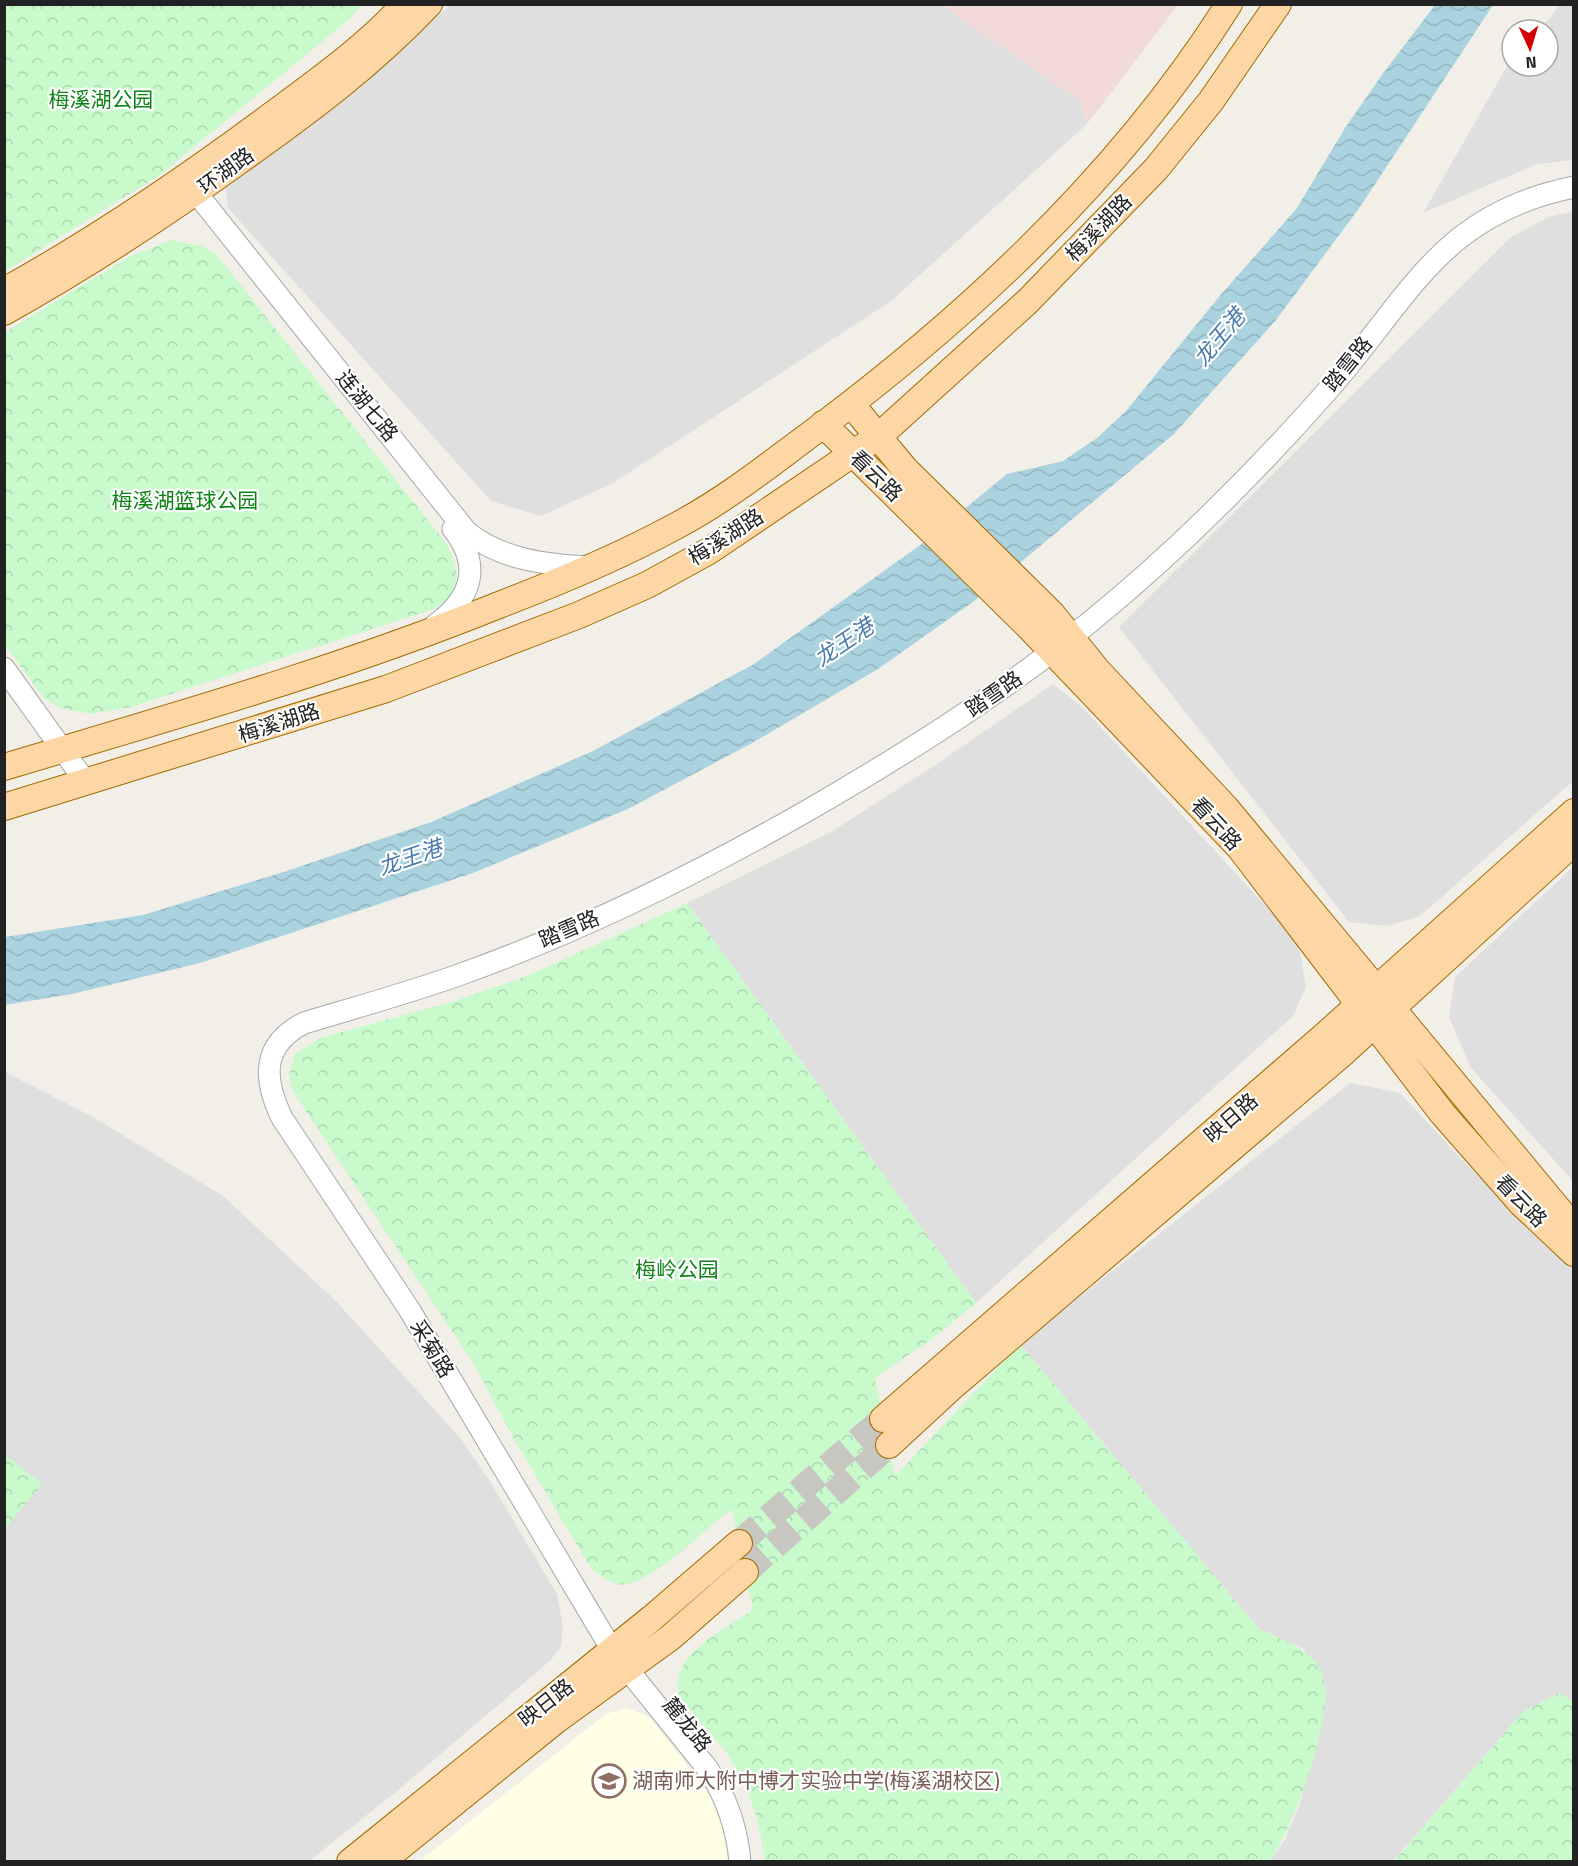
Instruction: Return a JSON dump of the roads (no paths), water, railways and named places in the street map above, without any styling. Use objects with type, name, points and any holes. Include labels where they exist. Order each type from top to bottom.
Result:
[{"type":"main road","name":"环湖路","points":[[4,312],[93,261],[334,69],[405,4]]},
{"type":"main road","name":"环湖路","points":[[4,291],[185,190],[350,80],[429,4]]},
{"type":"main road","name":"梅溪湖路","points":[[4,767],[245,696],[417,638],[591,567],[678,526],[757,476],[851,404],[975,299],[1041,236],[1107,167],[1199,52],[1229,4]]},
{"type":"main road","name":"梅溪湖路","points":[[4,807],[386,689],[579,615],[647,585],[709,551],[879,435],[1027,302],[1156,169],[1211,101],[1278,4]]},
{"type":"main road","points":[[851,404],[879,435],[894,476]]},
{"type":"main road","name":"看云路","points":[[823,424],[853,453],[894,476],[1052,614],[1064,648]]},
{"type":"main road","name":"看云路","points":[[894,476],[1031,629],[1097,670],[1226,808],[1384,1016],[1574,1228]]},
{"type":"main road","name":"映日路","points":[[883,1419],[1368,996],[1574,812]]},
{"type":"main road","name":"映日路","points":[[889,1445],[962,1378],[1384,1016],[1574,842]]},
{"type":"main road","name":"看云路","points":[[1384,1016],[1442,1113],[1521,1203],[1574,1253]]},
{"type":"main road","name":"映日路","points":[[381,1862],[555,1721],[739,1544]]},
{"type":"main road","name":"映日路","points":[[350,1862],[624,1656],[709,1606],[745,1572]]},
{"type":"street","name":"踏雪路","points":[[1064,648],[1174,549],[1275,448],[1331,387],[1414,283],[1443,251],[1462,234],[1506,208],[1539,194],[1574,187]]},
{"type":"street","name":"连湖七路","points":[[185,190],[466,531],[488,546],[520,557],[591,567]]},
{"type":"street","name":"连湖七路","points":[[185,190],[467,550],[470,565],[466,592],[449,614],[417,638]]},
{"type":"street","name":"踏雪路","points":[[294,1033],[503,957],[654,892],[729,854],[868,776],[948,726],[1064,648],[1181,554],[1282,453],[1338,391],[1449,256],[1465,241],[1508,215],[1539,203],[1574,196]]},
{"type":"street","points":[[4,668],[56,752]]},
{"type":"street","points":[[4,691],[79,783]]},
{"type":"street","name":"采菊路","points":[[294,1033],[277,1061],[277,1084],[285,1106],[416,1304],[624,1656]]},
{"type":"street","name":"麓龙路","points":[[624,1656],[707,1767],[720,1788],[739,1842],[740,1862]]},
{"type":"street","name":"麓龙路","points":[[624,1656],[718,1763],[742,1812],[752,1862]]},
{"type":"water","name":"龙王港","points":[[1435,5],[1493,5],[1360,207],[1276,320],[1174,434],[977,599],[878,669],[752,743],[628,809],[473,873],[200,963],[72,994],[5,1005],[5,937],[143,915],[287,871],[431,822],[593,751],[754,664],[923,543],[1007,474],[1063,461],[1097,438],[1126,411],[1218,298],[1297,208],[1345,128]]},
{"type":"tunnel","points":[[739,1543],[883,1419]]},
{"type":"tunnel","points":[[745,1572],[889,1445]]},
{"type":"place","name":"湖南师大附中博才实验中学(梅溪湖校区)","points":[[609,1781]]},
{"type":"park label","name":"梅溪湖公园","points":[[101,100]]},
{"type":"park label","name":"梅溪湖篮球公园","points":[[185,501]]},
{"type":"park label","name":"梅岭公园","points":[[677,1270]]}]
